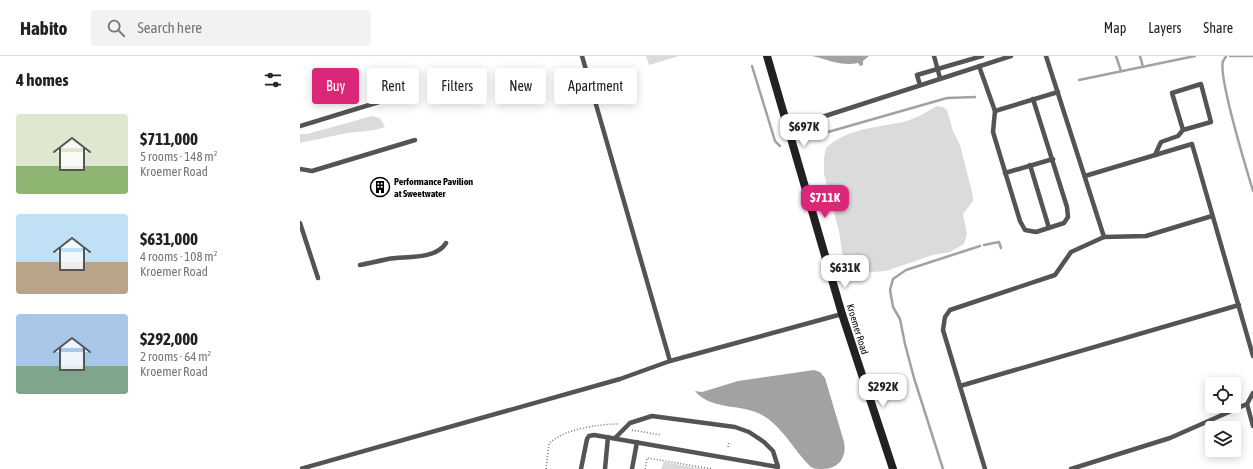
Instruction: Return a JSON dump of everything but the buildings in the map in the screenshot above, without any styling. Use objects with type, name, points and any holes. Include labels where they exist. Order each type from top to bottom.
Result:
[{"type":"street","name":"Kroemer Road","points":[[767,56],[842,314],[893,469]]},
{"type":"lane","points":[[582,56],[670,361]]},
{"type":"lane","points":[[934,56],[940,78]]},
{"type":"lane","points":[[920,84],[917,75],[983,56],[986,64]]},
{"type":"lane","points":[[788,128],[1008,56]]},
{"type":"lane","points":[[1046,56],[1104,237]]},
{"type":"lane","points":[[961,62],[964,70]]},
{"type":"lane","points":[[979,66],[994,111],[993,132],[1020,221],[1025,230],[1036,232],[1064,223],[1068,217],[1067,207],[1053,159],[1033,99]]},
{"type":"lane","points":[[1155,155],[1161,142],[1178,136],[1183,130],[1211,122],[1201,84],[1172,93],[1183,130]]},
{"type":"lane","points":[[994,111],[1058,92]]},
{"type":"lane","points":[[300,126],[372,104]]},
{"type":"lane","points":[[300,168],[312,171],[415,140]]},
{"type":"lane","points":[[1085,176],[1192,144],[1253,356]]},
{"type":"lane","points":[[1005,172],[1053,159]]},
{"type":"lane","points":[[1030,165],[1049,228]]},
{"type":"lane","points":[[985,469],[943,330],[945,317],[950,310],[1051,278],[1058,272],[1071,252],[1104,237],[1146,236],[1212,216]]},
{"type":"lane","points":[[300,223],[318,278]]},
{"type":"lane","points":[[360,265],[389,259],[429,254],[443,248],[446,243]]},
{"type":"lane","points":[[960,386],[1239,305]]},
{"type":"lane","points":[[300,469],[620,379],[670,361],[842,314]]},
{"type":"lane","points":[[1071,469],[1170,438],[1247,404],[1253,393]]},
{"type":"lane","points":[[1247,404],[1253,426]]},
{"type":"lane","points":[[615,438],[630,423],[652,416],[735,427],[749,432],[764,442],[773,451],[780,468]]},
{"type":"lane","points":[[581,469],[589,436],[594,435],[780,468]]},
{"type":"lane","points":[[605,469],[608,437]]},
{"type":"lane","points":[[632,469],[637,442]]},
{"type":"path","points":[[546,469],[549,444],[560,435],[590,427],[621,425]]},
{"type":"path","points":[[630,429],[661,435]]},
{"type":"path","points":[[728,447],[729,442]]},
{"type":"path","points":[[646,469],[647,458],[713,469]]},
{"type":"shaded area","points":[[646,56],[679,56],[649,65]]},
{"type":"shaded area","points":[[812,56],[869,56],[863,61],[863,65],[860,66],[858,63],[846,64]]},
{"type":"shaded area","points":[[937,106],[943,107],[947,110],[953,131],[960,145],[973,196],[973,201],[963,214],[967,234],[964,244],[950,252],[933,255],[886,271],[871,272],[855,270],[850,266],[842,252],[839,231],[824,174],[824,158],[826,148],[852,133],[873,127],[907,121]]},
{"type":"shaded area","points":[[372,116],[380,118],[385,127],[300,143],[300,134],[307,134]]},
{"type":"shaded area","points":[[814,370],[820,372],[825,378],[845,447],[841,461],[829,468],[818,469],[811,467],[781,431],[760,414],[744,409],[717,404],[701,397],[695,391],[702,392],[738,381]]},
{"type":"shaded area","points":[[664,462],[706,469],[661,469]]},
{"type":"waterway","points":[[1116,56],[1121,71]]},
{"type":"waterway","points":[[1140,56],[1143,67]]},
{"type":"waterway","points":[[1079,80],[1195,56]]},
{"type":"waterway","points":[[1226,56],[1223,61],[1225,85],[1234,124],[1253,191]]},
{"type":"waterway","points":[[1230,56],[1252,56]]},
{"type":"waterway","points":[[752,66],[775,141],[780,146]]},
{"type":"waterway","points":[[807,138],[947,98],[975,97]]},
{"type":"waterway","points":[[984,245],[999,242],[1001,248]]},
{"type":"waterway","points":[[943,469],[914,378],[900,319],[893,307],[890,290],[893,279],[906,270],[980,246]]},
{"type":"place","name":"Performance Pavilion at Sweetwater","points":[[380,187]]}]
